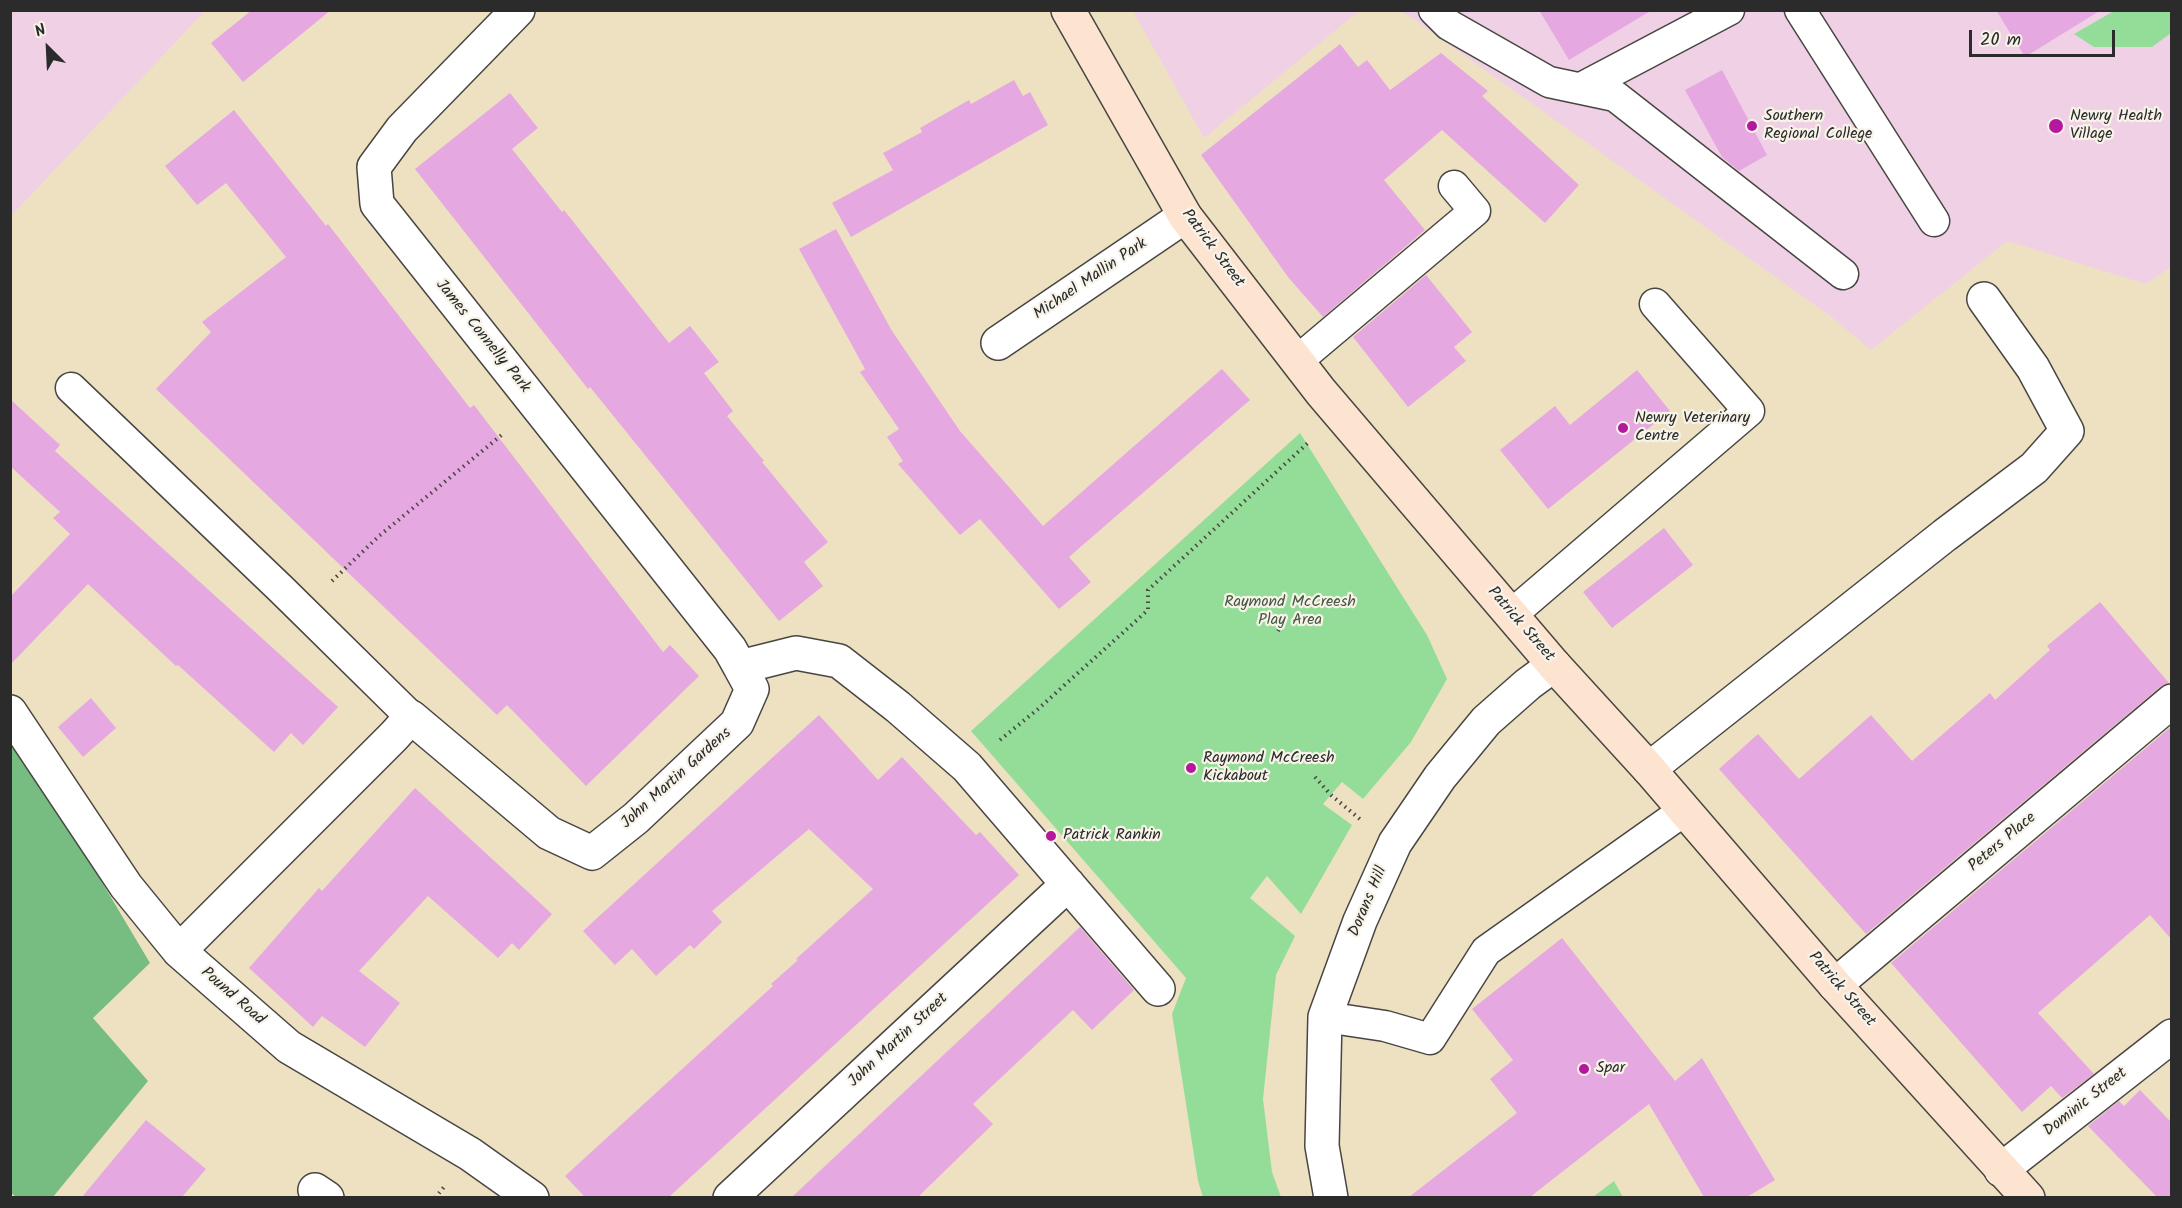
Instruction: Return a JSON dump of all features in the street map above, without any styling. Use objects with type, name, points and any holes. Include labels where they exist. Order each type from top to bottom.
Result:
[{"type":"main road","name":"Patrick Street","points":[[1068,10],[1185,216],[1329,401],[1554,665],[1649,769],[1835,985],[2028,1197]]},
{"type":"street","name":"James Connelly Park","points":[[518,10],[402,129],[374,167],[377,204],[730,649],[740,667]]},
{"type":"street","name":"Michael Mallin Park","points":[[998,344],[1185,216]]},
{"type":"street","points":[[1649,769],[1945,535],[2034,468],[2067,431],[2033,368],[1984,299]]},
{"type":"street","points":[[740,667],[796,653],[839,661],[898,707],[967,767],[1158,989]]},
{"type":"street","name":"Dorans Hill","points":[[1330,1197],[1322,1146],[1325,1017],[1360,921],[1395,843],[1440,777],[1486,722],[1528,684],[1554,665]]},
{"type":"street","name":"John Martin Gardens","points":[[411,717],[549,833],[592,853],[636,818],[737,723],[752,689],[740,667]]},
{"type":"street","name":"Peters Place","points":[[1835,985],[2172,701]]},
{"type":"street","name":"Pound Road","points":[[10,712],[126,885],[179,951],[289,1047],[470,1154],[532,1197]]},
{"type":"street","points":[[179,951],[411,717]]},
{"type":"street","name":"John Martin Street","points":[[730,1197],[1068,884]]},
{"type":"street","name":"Dominic Street","points":[[2001,1170],[2172,1036]]},
{"type":"lane","points":[[1434,10],[1449,24],[1549,82],[1615,96],[1843,274]]},
{"type":"lane","points":[[1581,88],[1729,10]]},
{"type":"lane","points":[[1800,10],[1934,221]]},
{"type":"lane","points":[[1298,361],[1475,211],[1454,186]]},
{"type":"lane","points":[[1511,615],[1749,411],[1655,304]]},
{"type":"lane","points":[[71,388],[411,717]]},
{"type":"lane","points":[[1325,1017],[1385,1026],[1430,1039],[1486,951],[1685,810]]},
{"type":"path","points":[[302,611],[379,536],[537,405]]},
{"type":"path","points":[[967,767],[1038,709],[1148,610],[1148,590],[1314,438]]},
{"type":"path","points":[[1278,631],[1287,616]]},
{"type":"path","points":[[1316,777],[1331,795],[1361,820]]},
{"type":"path","points":[[435,1197],[440,1192]]},
{"type":"shaded area","points":[[10,11],[205,11],[11,216]]},
{"type":"shaded area","points":[[1133,11],[1359,11],[1204,138]]},
{"type":"shaded area","name":"Southern Regional College","points":[[1402,11],[2171,11],[2171,267],[2146,284],[2007,241],[1871,350],[1833,318]]},
{"type":"green space","points":[[2114,11],[2171,11],[2171,33],[2152,47],[2094,47],[2074,34]]},
{"type":"green space","name":"Raymond McCreesh Play Area","points":[[1300,433],[1427,635],[1447,679],[1411,742],[1363,799],[1342,782],[1323,804],[1352,825],[1301,914],[1267,876],[1250,898],[1295,936],[1276,975],[1263,1099],[1272,1172],[1281,1197],[1203,1197],[1198,1181],[1172,1014],[1186,978],[971,731]]},
{"type":"green space","points":[[10,736],[40,778],[150,963],[93,1018],[148,1081],[53,1197],[16,1197],[11,1193]]},
{"type":"green space","points":[[1614,1181],[1623,1197],[1593,1197]]},
{"type":"building","points":[[252,10],[331,10],[243,82],[211,43]]},
{"type":"building","points":[[1539,10],[1652,10],[1569,60]]},
{"type":"building","points":[[1996,10],[2101,10],[2025,57]]},
{"type":"building","points":[[1340,44],[1358,67],[1367,60],[1390,90],[1441,53],[1488,91],[1482,96],[1579,185],[1545,223],[1442,130],[1384,180],[1425,230],[1323,317],[1288,277],[1201,155]]},
{"type":"building","points":[[1722,70],[1767,155],[1739,171],[1722,157],[1685,90]]},
{"type":"building","points":[[1014,80],[1023,96],[1030,92],[1048,125],[851,237],[832,203],[893,170],[883,153],[922,132],[920,128],[969,100],[971,104]]},
{"type":"building","points":[[510,93],[538,128],[512,149],[562,212],[564,210],[669,343],[690,326],[719,362],[704,373],[733,411],[727,416],[828,542],[804,562],[823,586],[779,621],[590,387],[588,389],[415,169]]},
{"type":"building","points":[[234,110],[326,226],[328,224],[470,408],[474,405],[663,652],[670,645],[699,676],[586,786],[507,705],[497,715],[156,389],[211,332],[202,322],[286,257],[226,183],[197,205],[165,166]]},
{"type":"building","points":[[836,229],[892,331],[960,431],[1043,526],[1222,369],[1250,400],[1069,557],[1091,582],[1059,609],[980,519],[960,535],[898,464],[903,461],[887,437],[899,429],[860,372],[865,369],[799,249]]},
{"type":"building","points":[[1426,275],[1472,332],[1454,347],[1466,361],[1408,407],[1353,337]]},
{"type":"building","name":"Newry Veterinary Centre","points":[[1637,370],[1670,411],[1548,509],[1500,450],[1555,406],[1570,425]]},
{"type":"building","points":[[10,399],[60,445],[55,451],[338,707],[303,745],[291,733],[274,752],[178,665],[176,666],[88,584],[10,665],[10,597],[70,534],[53,518],[60,512],[10,466]]},
{"type":"building","points":[[1664,528],[1693,565],[1612,628],[1583,592]]},
{"type":"building","points":[[2100,602],[2169,683],[2160,687],[1866,934],[1719,769],[1758,734],[1799,779],[1871,715],[1912,761],[1990,693],[1995,700],[2050,650],[2047,646]]},
{"type":"building","points":[[91,698],[116,728],[83,757],[58,727]]},
{"type":"building","points":[[819,715],[878,780],[902,757],[976,835],[980,832],[1019,875],[669,1197],[585,1197],[565,1176],[773,986],[771,984],[798,960],[796,959],[873,889],[809,829],[712,911],[722,922],[694,949],[690,945],[656,976],[632,949],[615,965],[583,931]]},
{"type":"building","points":[[2172,726],[2172,940],[2150,915],[2038,1013],[2094,1074],[2062,1098],[2051,1086],[2022,1112],[1891,963]]},
{"type":"building","points":[[415,788],[552,914],[519,950],[512,943],[498,958],[428,896],[359,971],[400,1003],[365,1047],[322,1016],[313,1027],[249,968],[319,888],[322,891]]},
{"type":"building","points":[[1080,927],[1134,990],[1092,1030],[1073,1010],[973,1104],[993,1124],[918,1197],[792,1197]]},
{"type":"building","name":"Spar","points":[[1562,938],[1675,1081],[1702,1058],[1775,1180],[1747,1197],[1704,1197],[1649,1104],[1530,1197],[1409,1197],[1517,1113],[1490,1079],[1513,1060],[1472,1009]]},
{"type":"building","points":[[2140,1090],[2172,1123],[2172,1197],[2157,1197],[2088,1126],[2119,1101],[2124,1106]]},
{"type":"building","points":[[146,1120],[206,1169],[182,1197],[82,1197]]},
{"type":"place","name":"Southern Regional College","points":[[1752,126]]},
{"type":"place","name":"Newry Health Village","points":[[2056,126]]},
{"type":"place","name":"Newry Veterinary Centre","points":[[1623,428]]},
{"type":"place","name":"Raymond McCreesh Kickabout","points":[[1191,768]]},
{"type":"place","name":"Patrick Rankin","points":[[1051,836]]},
{"type":"place","name":"Spar","points":[[1584,1069]]}]
